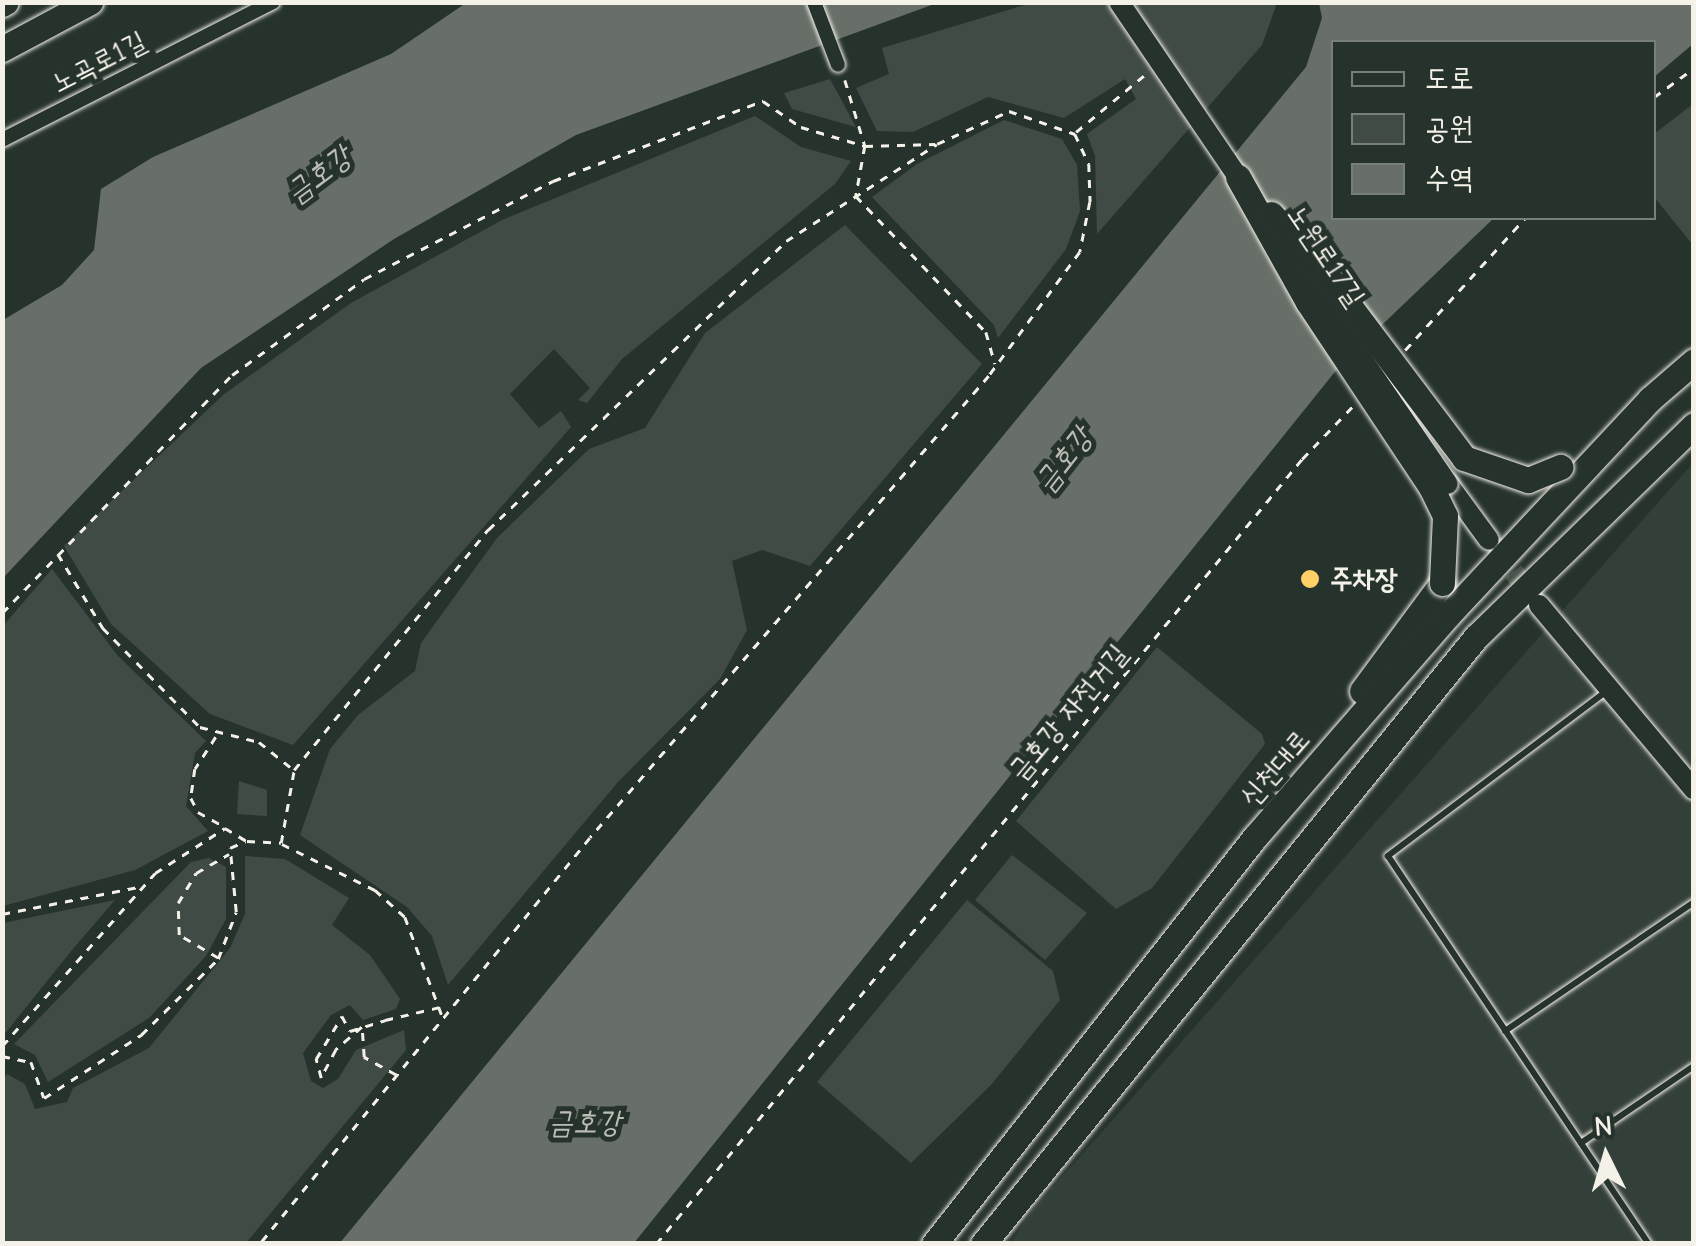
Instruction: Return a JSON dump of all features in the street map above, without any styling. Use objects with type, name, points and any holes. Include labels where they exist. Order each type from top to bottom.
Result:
[{"type":"highway","points":[[2,49],[90,2]]},
{"type":"highway","points":[[1238,177],[1330,280],[1464,458],[1528,480],[1561,467],[1650,398]]},
{"type":"highway","points":[[1238,177],[1308,302],[1432,487],[1445,516],[1442,583],[1255,837]]},
{"type":"highway","name":"신천대로","points":[[934,1244],[1255,837],[1448,615],[1650,398],[1694,361]]},
{"type":"highway","points":[[983,1244],[1476,636],[1694,425]]},
{"type":"highway","points":[[998,1244],[1126,1065]]},
{"type":"main road","name":"노원로17길","points":[[1119,2],[1489,540]]},
{"type":"main road","points":[[1539,606],[1694,790]]},
{"type":"street","name":"노곡로1길","points":[[2,140],[272,2]]},
{"type":"street","points":[[814,2],[838,66]]},
{"type":"lane","points":[[1609,690],[1388,856],[1649,1244]]},
{"type":"lane","points":[[1505,1031],[1694,902]]},
{"type":"lane","points":[[1581,1144],[1694,1066]]},
{"type":"path","points":[[1075,134],[1159,62]]},
{"type":"path","points":[[838,66],[858,104],[866,146],[856,196]]},
{"type":"path","points":[[1656,96],[1694,68]]},
{"type":"path","points":[[2,613],[232,375],[364,279],[553,181],[763,101],[801,127],[866,146],[937,144]]},
{"type":"path","points":[[260,1244],[443,1018],[996,366],[1080,252],[1090,202],[1089,164],[1075,134],[1009,110],[937,144],[786,241],[488,530],[294,770],[280,843]]},
{"type":"path","points":[[856,196],[986,332],[996,366]]},
{"type":"path","points":[[1402,353],[1523,220]]},
{"type":"path","name":"금호강 자전거길","points":[[656,1244],[1302,459],[1354,405]]},
{"type":"path","points":[[58,552],[102,628],[200,727],[217,736],[259,742],[294,770]]},
{"type":"path","points":[[217,736],[195,769],[191,798],[198,812],[247,841],[280,843],[375,890],[405,918],[443,1018]]},
{"type":"path","points":[[2,1046],[144,886],[225,828]]},
{"type":"path","points":[[218,958],[179,936],[178,902],[196,873],[247,841]]},
{"type":"path","points":[[2,1056],[31,1062],[44,1098],[141,1035],[218,958],[236,912],[230,853]]},
{"type":"path","points":[[2,914],[144,886]]},
{"type":"path","points":[[362,1028],[336,1050],[321,1078],[316,1059],[342,1016],[350,1031],[440,1008]]},
{"type":"path","points":[[362,1028],[364,1057],[397,1075]]},
{"type":"shaded area","points":[[1693,463],[1693,1243],[1010,1244],[1032,1211]]},
{"type":"green space","points":[[1031,3],[1277,3],[1262,45],[1097,234],[1095,156],[1087,134],[1136,99],[1125,79],[1064,118],[988,97],[913,132],[877,131],[856,88],[889,74],[882,48]]},
{"type":"green space","points":[[830,79],[856,127],[792,109],[784,93]]},
{"type":"green space","points":[[1693,104],[1693,245],[1656,199],[1656,132]]},
{"type":"green space","points":[[755,116],[801,147],[851,161],[835,184],[622,359],[587,403],[578,400],[590,388],[554,349],[510,394],[539,428],[561,411],[571,427],[293,745],[210,714],[111,624],[64,546],[223,395],[351,303],[502,220]]},
{"type":"green space","points":[[1004,120],[1062,139],[1077,165],[1080,211],[1066,249],[998,338],[994,325],[872,197],[917,164]]},
{"type":"green space","points":[[845,225],[982,364],[810,566],[762,550],[732,561],[747,630],[720,679],[618,782],[448,985],[432,936],[407,907],[300,835],[330,749],[358,715],[415,671],[421,643],[497,538],[589,449],[645,428],[705,333]]},
{"type":"green space","points":[[52,569],[118,656],[206,741],[195,753],[186,806],[208,831],[135,870],[3,906],[3,626]]},
{"type":"green space","points":[[1157,647],[1262,734],[1265,744],[1152,888],[1116,909],[1016,821]]},
{"type":"green space","points":[[239,781],[267,790],[267,816],[237,814]]},
{"type":"green space","points":[[1012,855],[1087,913],[1045,960],[975,900]]},
{"type":"green space","points":[[245,856],[285,859],[349,898],[332,925],[370,955],[400,999],[396,1009],[363,1020],[350,1005],[331,1015],[303,1053],[311,1081],[323,1088],[338,1079],[356,1050],[404,1030],[406,1050],[246,1243],[3,1243],[3,1079],[7,1074],[25,1084],[35,1109],[67,1102],[73,1088],[149,1048],[230,948],[245,914]]},
{"type":"green space","points":[[209,858],[226,867],[226,919],[206,956],[149,1018],[48,1082],[35,1055],[14,1044],[191,862]]},
{"type":"green space","points":[[115,900],[72,950],[3,1036],[3,923]]},
{"type":"green space","points":[[967,900],[1053,971],[1060,1000],[991,1085],[911,1163],[817,1082]]},
{"type":"water","name":"금호강","points":[[466,3],[937,3],[576,135],[394,239],[201,368],[3,578],[3,320],[62,285],[94,250],[101,189],[153,157],[391,54]]},
{"type":"water","name":"금호강","points":[[1319,3],[1693,3],[1693,44],[1656,75],[1656,40],[1331,40],[1331,220],[1492,220],[1342,363],[634,1243],[339,1244],[1306,67],[1322,18]]},
{"type":"tunnel","points":[[1495,548],[1535,600]]},
{"type":"place","name":"주차장","points":[[1310,579]]}]
